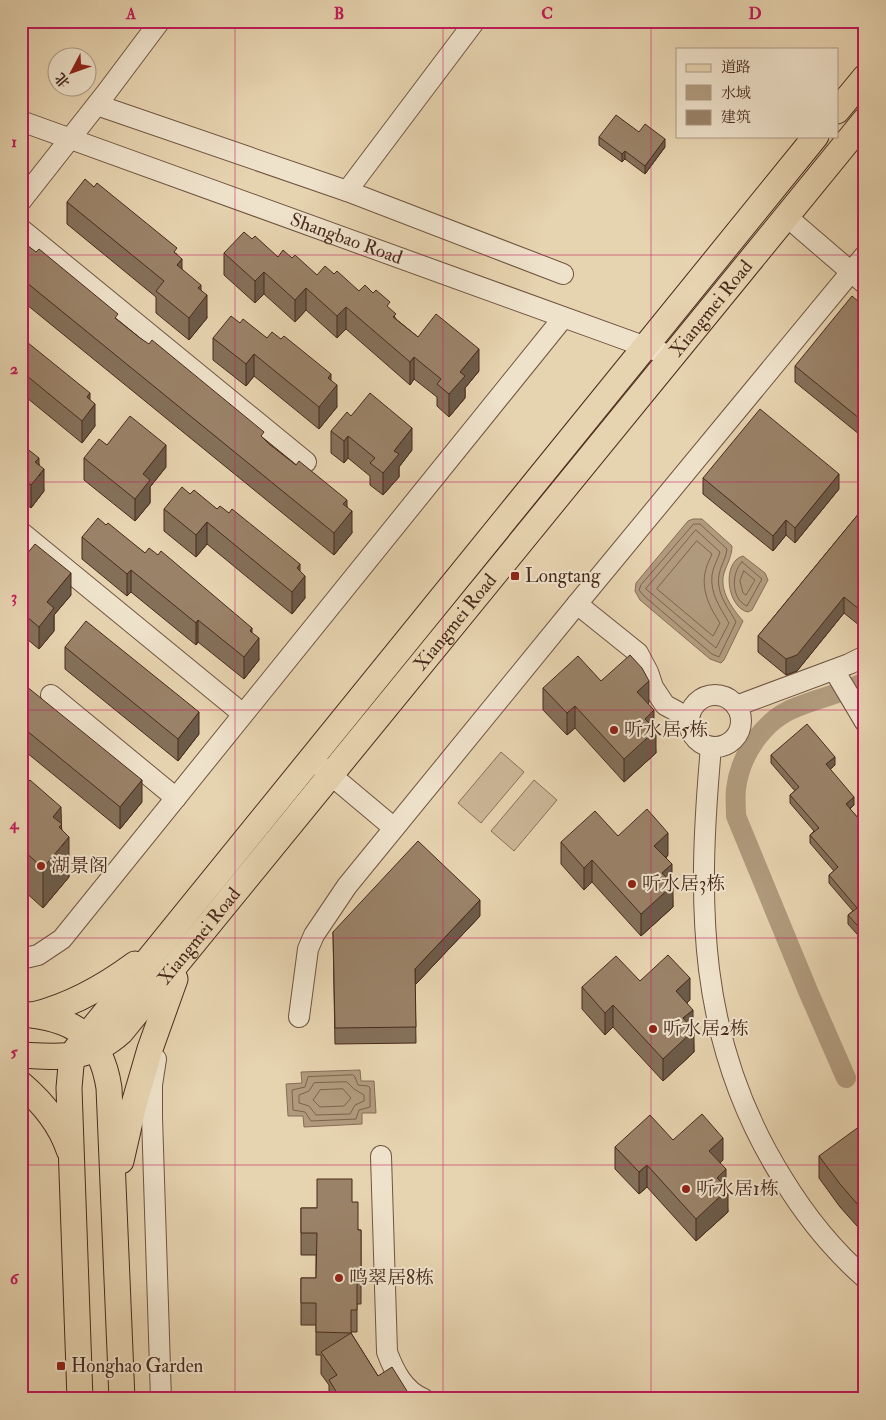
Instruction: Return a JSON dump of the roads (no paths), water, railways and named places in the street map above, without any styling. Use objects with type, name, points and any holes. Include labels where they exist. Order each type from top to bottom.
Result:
[{"type":"main road","points":[[838,110],[865,77]]},
{"type":"main road","name":"Xiangmei Road","points":[[85,1047],[106,1045],[121,1032],[865,120]]},
{"type":"main road","name":"Xiangmei Road","points":[[85,1047],[157,948],[814,138]]},
{"type":"main road","points":[[114,1208],[122,1156],[134,1104],[156,1027],[172,984],[195,942]]},
{"type":"main road","points":[[27,1015],[49,1011],[98,988],[157,948]]},
{"type":"main road","points":[[27,1015],[56,1020],[77,1029],[85,1047],[105,1068],[109,1088],[122,1399]]},
{"type":"main road","points":[[21,1055],[85,1047]]},
{"type":"main road","points":[[80,1399],[69,1088],[85,1047]]},
{"type":"main road","points":[[21,1084],[43,1105],[56,1122],[66,1140],[72,1159]]},
{"type":"street","points":[[21,201],[160,21]]},
{"type":"street","points":[[347,191],[475,21]]},
{"type":"street","points":[[97,105],[347,191],[563,274]]},
{"type":"street","name":"Shangbao Road","points":[[21,122],[671,356]]},
{"type":"street","points":[[786,216],[858,278]]},
{"type":"street","points":[[21,229],[306,462]]},
{"type":"street","points":[[299,1017],[308,949],[314,934],[348,886],[577,604],[858,278],[865,255]]},
{"type":"street","points":[[21,959],[38,955],[62,939],[562,318]]},
{"type":"street","points":[[21,532],[244,714]]},
{"type":"street","points":[[577,604],[638,653],[653,687],[665,705],[689,718]]},
{"type":"street","points":[[736,706],[834,670],[865,656]]},
{"type":"street","points":[[834,670],[861,716]]},
{"type":"street","points":[[710,695],[724,696],[730,699],[736,706],[741,724],[736,737],[725,744],[711,747],[696,738],[690,727],[689,718],[695,704],[701,699],[710,695]]},
{"type":"street","points":[[51,696],[176,798]]},
{"type":"street","points":[[711,747],[704,851],[707,957],[718,1028],[740,1097],[755,1130],[786,1184],[812,1221],[865,1278]]},
{"type":"street","points":[[310,759],[394,828]]},
{"type":"street","points":[[161,1399],[152,1085],[166,1011],[181,966]]},
{"type":"street","points":[[381,1156],[387,1352],[399,1378],[409,1389],[424,1399]]},
{"type":"water","points":[[702,519],[732,546],[724,573],[723,586],[731,605],[743,621],[721,663],[710,659],[640,600],[635,591],[636,583],[688,521]]},
{"type":"water","points":[[743,556],[765,573],[768,580],[752,610],[748,612],[741,609],[735,602],[729,585],[729,575],[732,567],[736,560]]},
{"type":"water","points":[[360,1070],[361,1081],[374,1081],[376,1113],[362,1113],[362,1124],[304,1127],[303,1116],[288,1116],[286,1084],[302,1083],[301,1072]]},
{"type":"waterway","points":[[846,1078],[736,816],[736,792],[738,776],[748,751],[764,729],[774,720],[797,707],[865,682]]},
{"type":"place","name":"Longtang","points":[[515,576]]},
{"type":"place","name":"听水居5栋","points":[[614,730]]},
{"type":"place","name":"湖景阁","points":[[41,866]]},
{"type":"place","name":"听水居3栋","points":[[632,884]]},
{"type":"place","name":"听水居2栋","points":[[653,1029]]},
{"type":"place","name":"听水居1栋","points":[[686,1189]]},
{"type":"place","name":"鸣翠居8栋","points":[[339,1278]]},
{"type":"place","name":"Honghao Garden","points":[[61,1366]]}]
